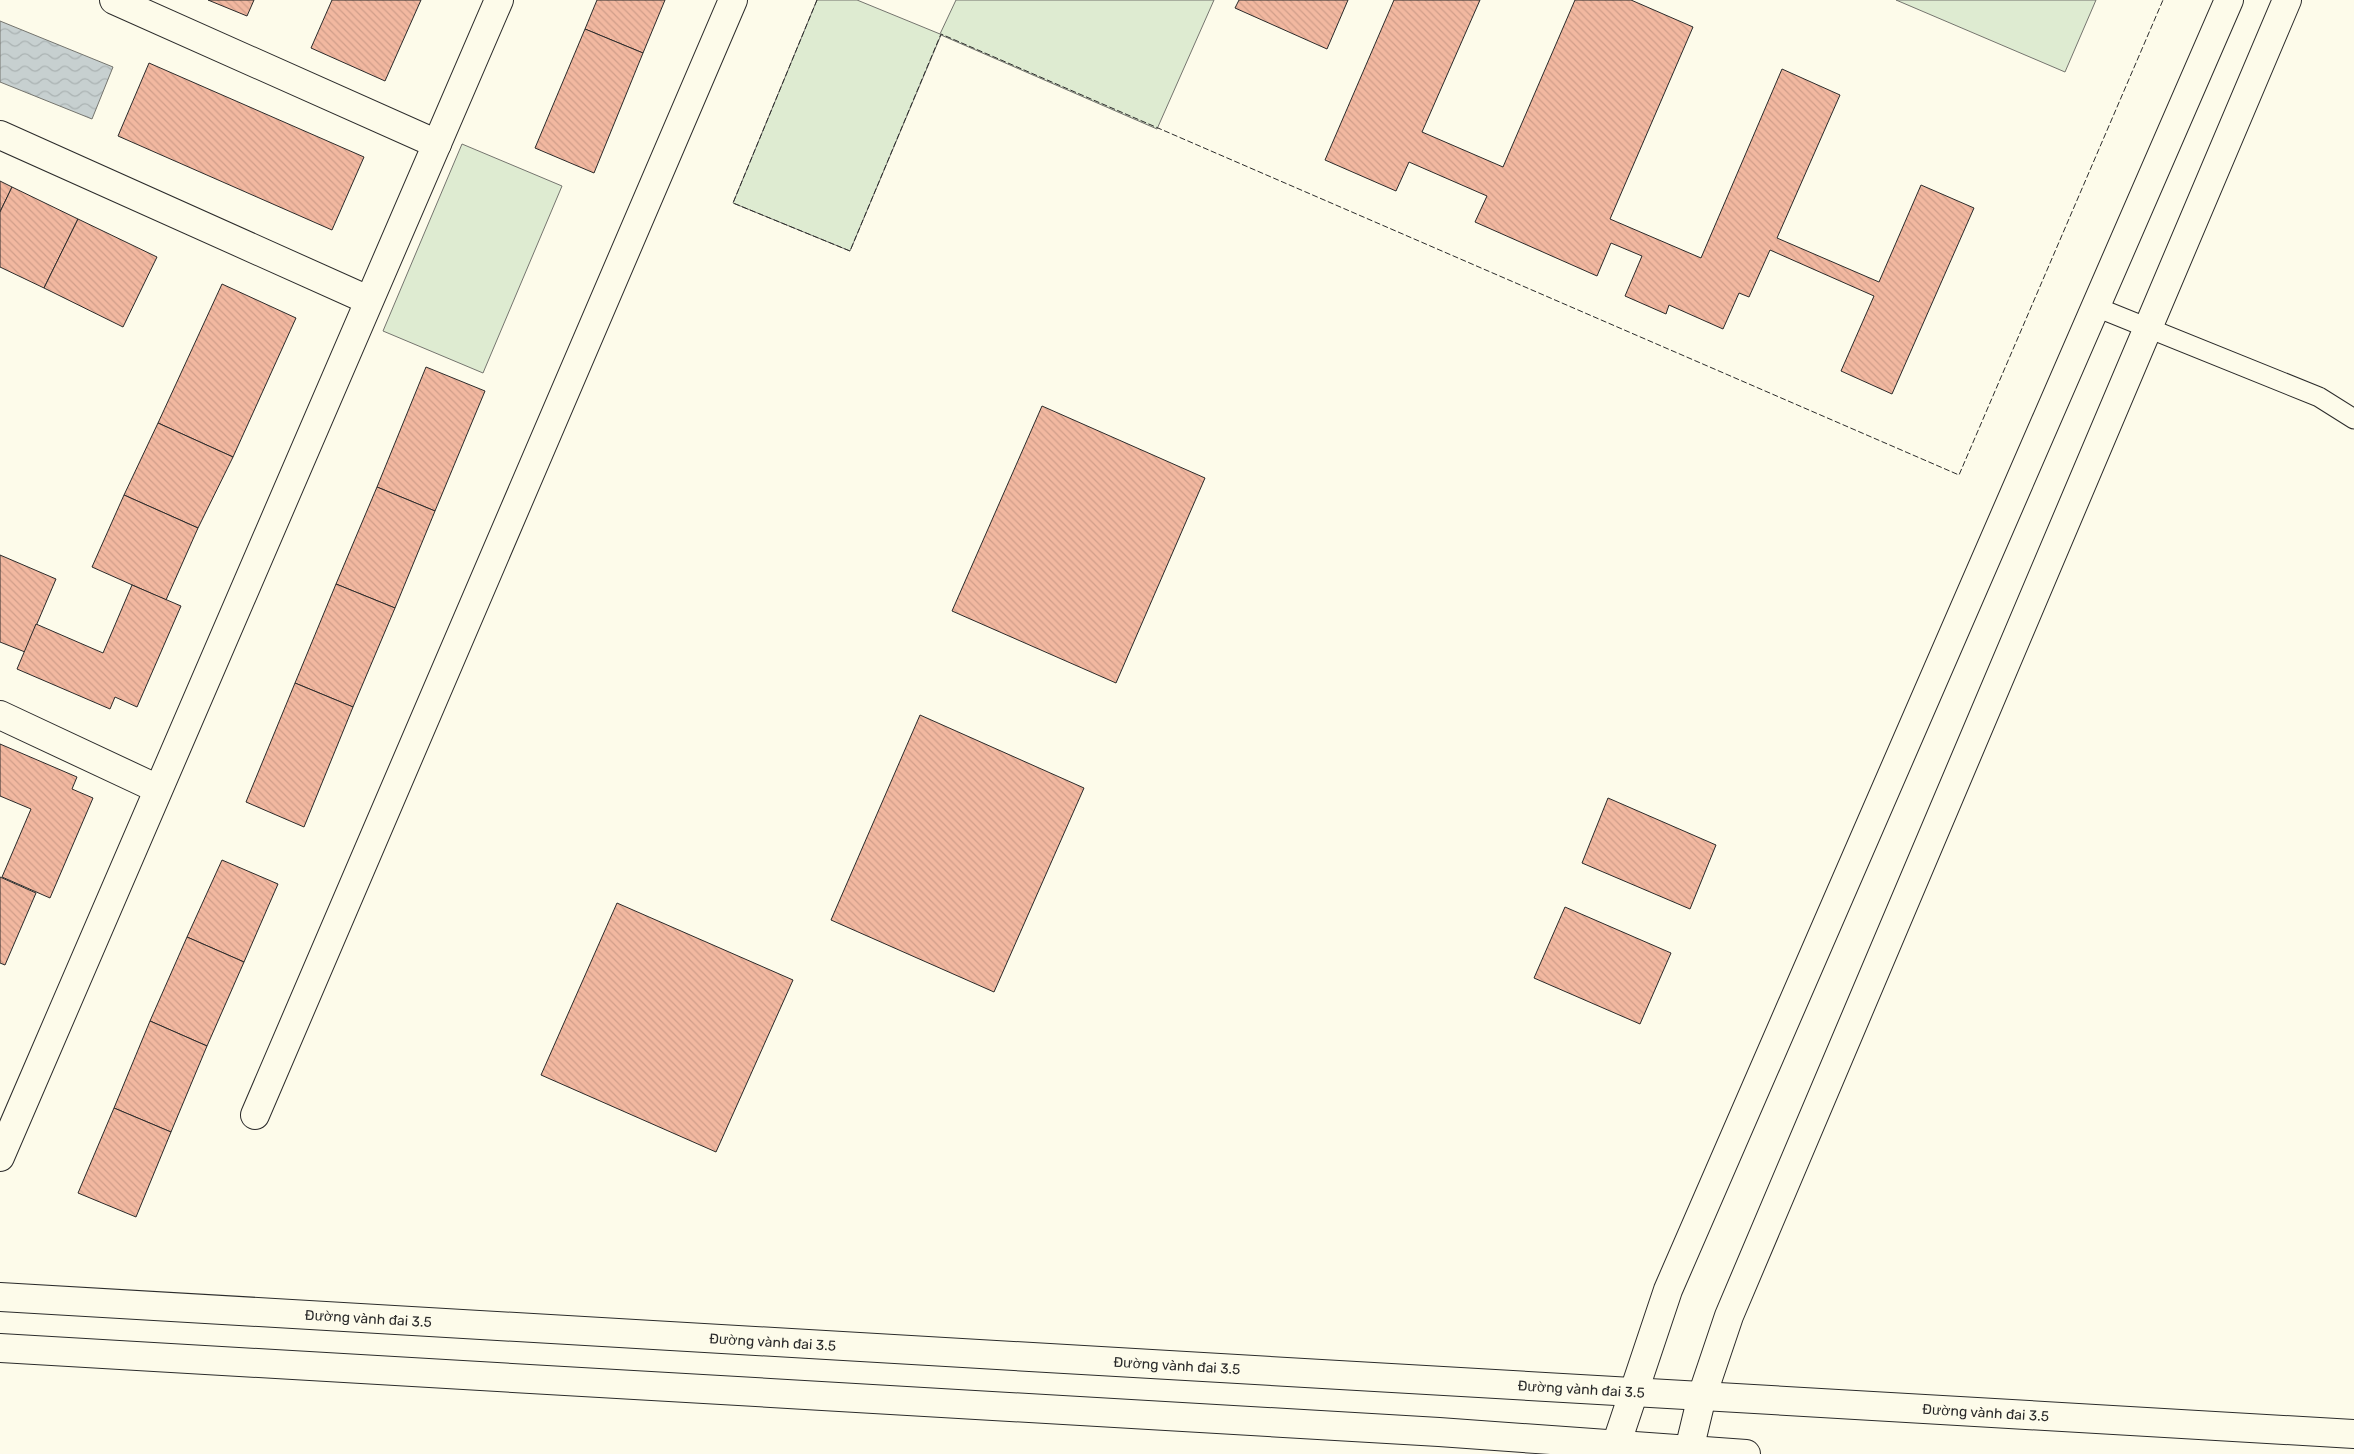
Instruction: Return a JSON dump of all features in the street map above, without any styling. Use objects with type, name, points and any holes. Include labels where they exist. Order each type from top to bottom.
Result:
[{"type":"street","points":[[114,0],[437,144]]},
{"type":"street","points":[[0,1156],[499,0]]},
{"type":"street","points":[[255,1115],[733,0]]},
{"type":"street","points":[[1614,1450],[1668,1290],[2229,0]]},
{"type":"street","points":[[1689,1452],[1702,1396],[1729,1316],[2287,0]]},
{"type":"street","points":[[0,135],[368,300]]},
{"type":"street","points":[[0,715],[158,789]]},
{"type":"street","name":"Đường vành đai 3.5","points":[[0,1297],[2354,1434]]},
{"type":"street","points":[[0,1348],[1429,1432],[1614,1450],[1746,1454]]},
{"type":"lane","points":[[2096,307],[2319,397],[2354,419]]},
{"type":"green space","points":[[817,0],[857,0],[940,34],[956,0],[1214,0],[1157,129],[941,35],[850,251],[733,203]]},
{"type":"green space","points":[[1896,0],[2096,0],[2065,72]]},
{"type":"green space","points":[[462,144],[562,186],[483,373],[383,331]]},
{"type":"water","points":[[0,21],[113,67],[92,119],[0,82]]},
{"type":"building","points":[[208,0],[254,0],[247,16]]},
{"type":"building","points":[[332,0],[421,0],[385,81],[311,48]]},
{"type":"building","points":[[597,0],[665,0],[643,53],[585,29]]},
{"type":"building","points":[[1239,0],[1348,0],[1327,49],[1235,8]]},
{"type":"building","points":[[1394,0],[1480,0],[1422,132],[1503,167],[1575,0],[1631,0],[1693,27],[1610,219],[1701,258],[1782,69],[1840,95],[1777,238],[1879,282],[1921,185],[1974,208],[1892,394],[1841,371],[1874,296],[1770,250],[1749,297],[1739,293],[1723,329],[1669,305],[1666,314],[1625,296],[1642,256],[1611,243],[1597,276],[1475,222],[1487,196],[1409,162],[1396,191],[1325,160]]},
{"type":"building","points":[[585,29],[643,53],[594,173],[535,148]]},
{"type":"building","points":[[149,63],[364,157],[332,230],[118,136]]},
{"type":"building","points":[[0,181],[12,187],[0,212]]},
{"type":"building","points":[[12,187],[78,219],[44,288],[0,267],[0,212]]},
{"type":"building","points":[[78,219],[157,257],[123,327],[44,288]]},
{"type":"building","points":[[222,284],[296,318],[233,457],[158,423]]},
{"type":"building","points":[[426,367],[485,391],[435,511],[377,487]]},
{"type":"building","points":[[1042,406],[1205,478],[1116,683],[952,611]]},
{"type":"building","points":[[158,423],[233,457],[198,528],[124,495]]},
{"type":"building","points":[[377,487],[435,511],[395,608],[336,584]]},
{"type":"building","points":[[124,495],[198,528],[166,600],[92,567]]},
{"type":"building","points":[[0,555],[56,579],[25,652],[0,642]]},
{"type":"building","points":[[336,584],[395,608],[353,707],[295,683]]},
{"type":"building","points":[[132,585],[181,606],[137,707],[115,697],[110,709],[17,669],[36,624],[103,653]]},
{"type":"building","points":[[295,683],[353,707],[304,827],[246,802]]},
{"type":"building","points":[[920,715],[1084,788],[994,992],[831,920]]},
{"type":"building","points":[[0,744],[77,777],[72,789],[93,798],[50,898],[2,877],[31,809],[0,796]]},
{"type":"building","points":[[1608,798],[1716,845],[1690,909],[1582,863]]},
{"type":"building","points":[[222,860],[278,884],[244,962],[187,937]]},
{"type":"building","points":[[0,877],[36,893],[5,965],[0,963]]},
{"type":"building","points":[[617,903],[793,980],[716,1152],[541,1075]]},
{"type":"building","points":[[1565,907],[1671,953],[1640,1024],[1534,978]]},
{"type":"building","points":[[187,937],[244,962],[207,1046],[150,1021]]},
{"type":"building","points":[[150,1021],[207,1046],[171,1132],[114,1108]]},
{"type":"building","points":[[114,1108],[171,1132],[136,1217],[78,1193]]},
{"type":"fence","points":[[817,0],[733,203],[850,251],[941,34],[1959,475],[2163,0]]}]
